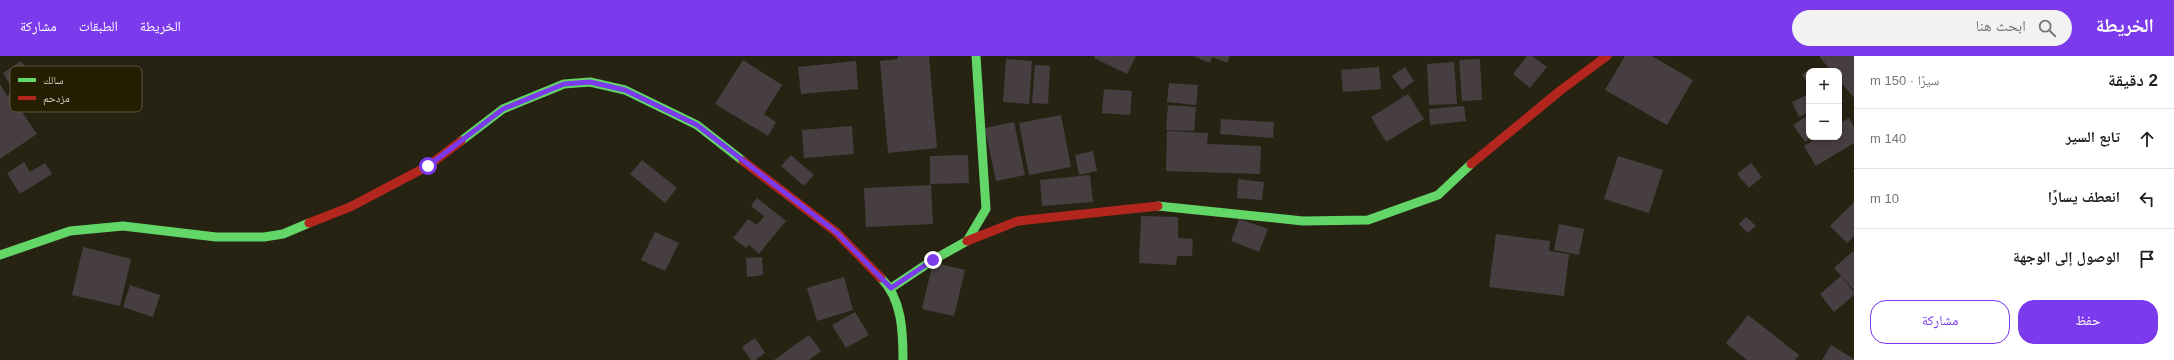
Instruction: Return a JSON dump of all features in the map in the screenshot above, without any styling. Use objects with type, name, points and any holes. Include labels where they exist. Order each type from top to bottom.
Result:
[{"type":"main road","points":[[966,241],[986,209],[976,56]]},
{"type":"main road","points":[[891,288],[933,260],[966,241],[1018,221],[1164,205],[1302,221],[1368,220],[1438,195],[1476,160],[1561,90],[1607,56]]},
{"type":"main road","points":[[0,255],[70,231],[123,226],[216,237],[264,237],[283,234],[350,207],[428,166],[503,109],[564,84],[590,82],[625,90],[697,125],[836,232],[891,288],[903,328],[903,360]]},
{"type":"building","points":[[898,56],[929,56],[937,148],[888,153],[880,61],[898,59]]},
{"type":"building","points":[[1095,56],[1136,56],[1127,74],[1094,58]]},
{"type":"building","points":[[1193,56],[1230,56],[1227,63],[1212,57],[1210,63]]},
{"type":"building","points":[[1527,56],[1532,56],[1547,67],[1530,88],[1513,74]]},
{"type":"building","points":[[1625,56],[1652,56],[1693,80],[1667,125],[1605,90]]},
{"type":"building","points":[[1819,56],[1854,56],[1854,98],[1842,84],[1842,68],[1829,68]]},
{"type":"building","points":[[1006,59],[1032,61],[1029,104],[1003,102]]},
{"type":"building","points":[[1480,59],[1482,100],[1462,101],[1459,60]]},
{"type":"building","points":[[743,60],[782,85],[764,114],[776,122],[768,136],[715,104]]},
{"type":"building","points":[[21,61],[24,66],[14,66]]},
{"type":"building","points":[[856,61],[858,89],[801,94],[798,67]]},
{"type":"building","points":[[1454,62],[1457,104],[1429,105],[1427,64]]},
{"type":"building","points":[[1035,65],[1050,66],[1048,104],[1032,103]]},
{"type":"building","points":[[1379,67],[1381,89],[1343,92],[1341,70]]},
{"type":"building","points":[[1405,67],[1414,81],[1402,90],[1392,76]]},
{"type":"building","points":[[10,68],[10,85],[3,73]]},
{"type":"building","points":[[1806,72],[1806,81],[1802,75]]},
{"type":"building","points":[[1169,83],[1198,85],[1196,105],[1167,102]]},
{"type":"building","points":[[0,84],[7,96],[10,94],[10,112],[22,112],[37,134],[0,159]]},
{"type":"building","points":[[1104,89],[1132,91],[1130,115],[1102,113]]},
{"type":"building","points":[[1408,94],[1424,119],[1386,142],[1371,117]]},
{"type":"building","points":[[1806,95],[1806,114],[1799,117],[1792,102]]},
{"type":"building","points":[[1168,105],[1196,107],[1194,131],[1166,130]]},
{"type":"building","points":[[1464,106],[1466,121],[1430,125],[1429,109]]},
{"type":"building","points":[[1061,115],[1071,167],[1029,175],[1019,123]]},
{"type":"building","points":[[1806,116],[1806,140],[1808,140],[1805,142],[1793,125]]},
{"type":"building","points":[[1849,118],[1854,127],[1854,143],[1816,166],[1804,146],[1814,140],[1842,140],[1842,122]]},
{"type":"building","points":[[1221,119],[1274,122],[1273,138],[1220,134]]},
{"type":"building","points":[[1014,122],[1025,175],[996,181],[985,128]]},
{"type":"building","points":[[852,126],[854,154],[804,158],[802,130]]},
{"type":"building","points":[[1167,131],[1208,133],[1207,144],[1261,146],[1260,174],[1166,171]]},
{"type":"building","points":[[1093,151],[1097,171],[1079,175],[1075,155]]},
{"type":"building","points":[[791,155],[814,175],[804,186],[781,166]]},
{"type":"building","points":[[968,155],[969,183],[930,184],[930,156]]},
{"type":"building","points":[[1618,156],[1663,170],[1649,213],[1604,199]]},
{"type":"building","points":[[642,160],[677,188],[665,203],[630,174]]},
{"type":"building","points":[[24,162],[30,172],[45,163],[52,174],[20,194],[7,173]]},
{"type":"building","points":[[1751,163],[1762,177],[1749,188],[1737,174]]},
{"type":"building","points":[[1090,175],[1093,202],[1042,206],[1040,180]]},
{"type":"building","points":[[1238,179],[1264,182],[1262,200],[1237,198]]},
{"type":"building","points":[[931,185],[933,224],[866,227],[864,188]]},
{"type":"building","points":[[757,198],[786,221],[759,254],[749,245],[746,248],[733,238],[748,219],[757,225],[764,216],[751,206]]},
{"type":"building","points":[[1854,202],[1854,236],[1847,243],[1830,226]]},
{"type":"building","points":[[1141,216],[1178,217],[1178,238],[1193,239],[1192,256],[1177,256],[1176,265],[1139,263]]},
{"type":"building","points":[[1746,217],[1756,226],[1748,233],[1739,224]]},
{"type":"building","points":[[1239,219],[1268,229],[1259,252],[1231,241]]},
{"type":"building","points":[[1559,224],[1584,229],[1579,255],[1554,250]]},
{"type":"building","points":[[655,232],[679,243],[665,271],[641,260]]},
{"type":"building","points":[[1496,234],[1550,241],[1549,251],[1569,254],[1564,296],[1489,287]]},
{"type":"building","points":[[83,247],[131,259],[120,306],[72,295]]},
{"type":"building","points":[[1853,251],[1854,252],[1854,290],[1834,268]]},
{"type":"building","points":[[762,257],[763,275],[747,277],[746,258]]},
{"type":"building","points":[[933,262],[965,270],[954,316],[922,309]]},
{"type":"building","points":[[1841,276],[1854,292],[1854,295],[1834,312],[1820,294]]},
{"type":"building","points":[[844,277],[853,310],[817,321],[807,288]]},
{"type":"building","points":[[130,285],[160,295],[153,317],[123,307]]},
{"type":"building","points":[[855,312],[869,335],[846,348],[832,325]]},
{"type":"building","points":[[1748,315],[1799,355],[1795,360],[1747,360],[1726,343]]},
{"type":"building","points":[[809,335],[821,351],[809,360],[774,360]]},
{"type":"building","points":[[755,338],[765,353],[755,360],[751,360],[742,347]]},
{"type":"building","points":[[1831,345],[1854,359],[1854,360],[1822,360]]},
{"type":"traffic: fast","points":[[891,288],[933,260],[967,241],[986,209],[976,56]]},
{"type":"traffic: fast","points":[[461,141],[503,109],[564,84],[590,82],[625,90],[697,125],[743,161]]},
{"type":"traffic: fast","points":[[1158,206],[1303,221],[1368,220],[1438,195],[1471,164]]},
{"type":"traffic: fast","points":[[0,255],[70,231],[123,226],[216,237],[264,237],[283,234],[309,223]]},
{"type":"traffic: fast","points":[[881,278],[888,286],[900,316],[903,338],[903,360]]},
{"type":"traffic: jam","points":[[1471,164],[1561,90],[1607,56]]},
{"type":"traffic: jam","points":[[309,223],[350,207],[428,166],[461,141]]},
{"type":"traffic: jam","points":[[743,161],[836,232],[881,278]]},
{"type":"traffic: jam","points":[[967,241],[1018,221],[1158,206]]},
{"type":"route","points":[[428,166],[503,109],[564,84],[590,82],[625,90],[697,125],[836,232],[891,288],[933,260]]}]
